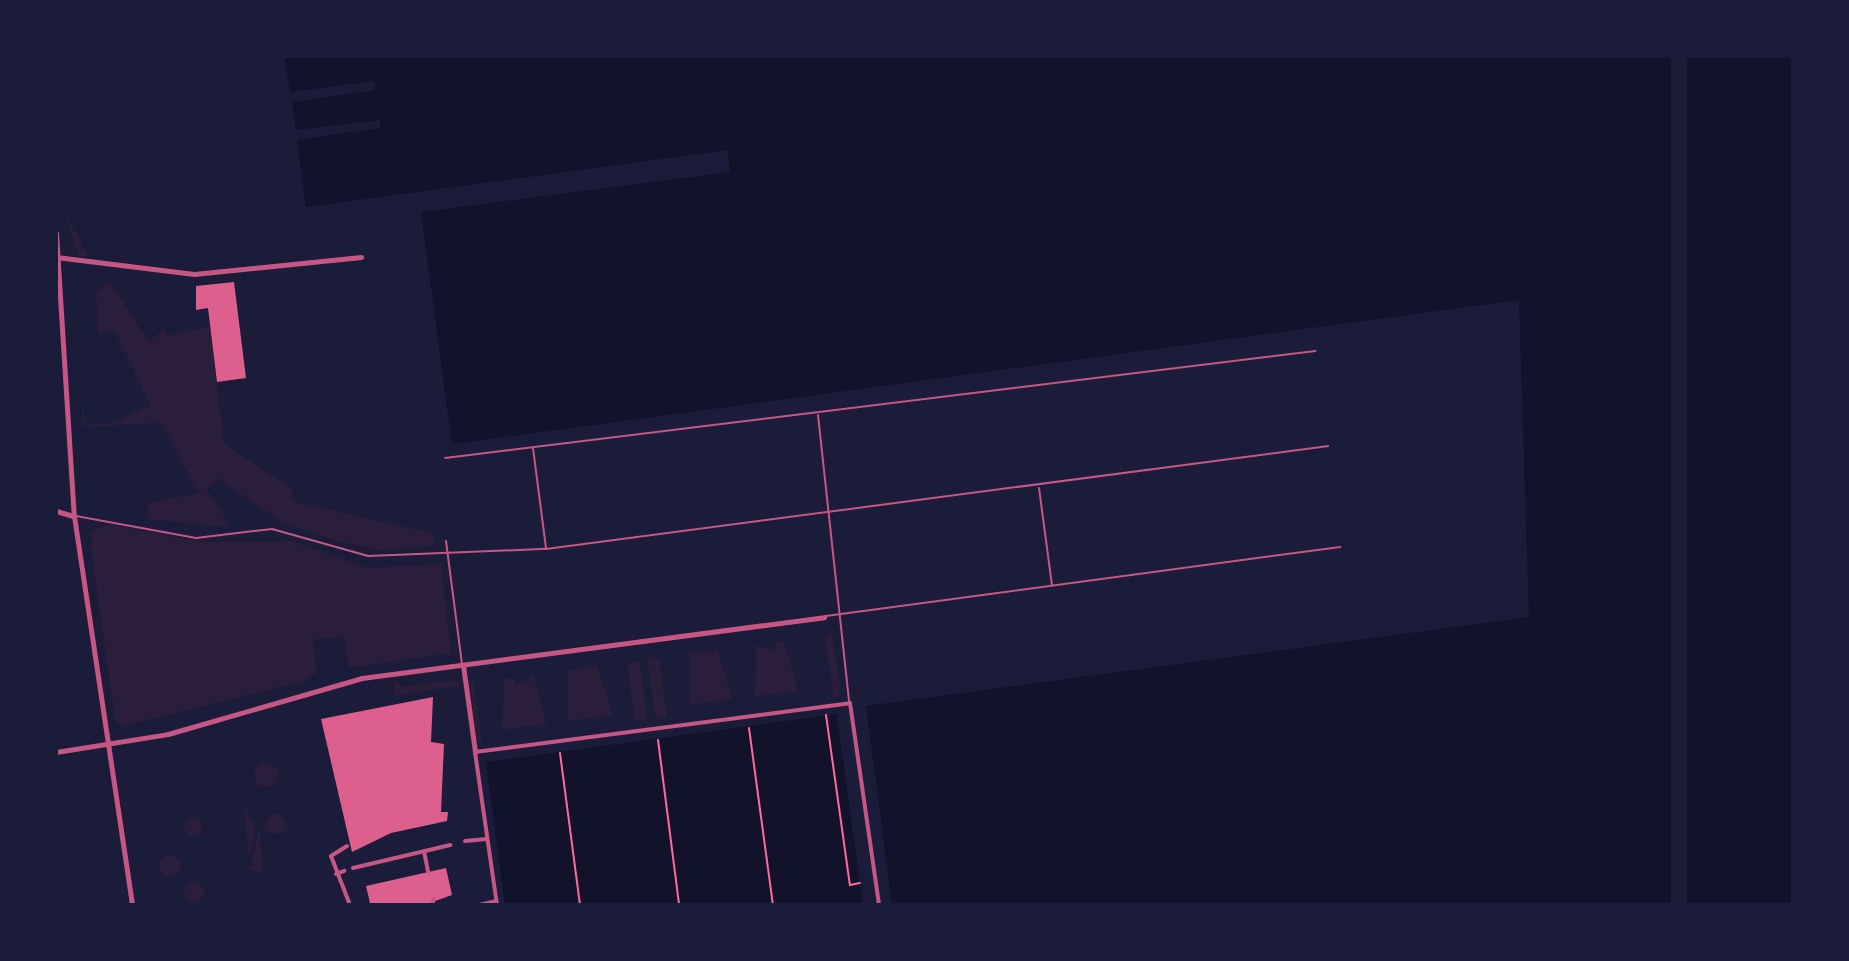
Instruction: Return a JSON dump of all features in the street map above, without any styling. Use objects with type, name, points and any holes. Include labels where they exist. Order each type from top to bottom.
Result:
[{"type":"street","points":[[56,233],[74,516],[132,905]]},
{"type":"street","points":[[57,258],[194,274],[361,257]]},
{"type":"street","points":[[56,511],[74,516]]},
{"type":"street","points":[[56,752],[107,744],[350,681],[824,617]]},
{"type":"street","points":[[463,665],[497,903],[479,905]]},
{"type":"street","points":[[475,752],[850,703],[879,905]]},
{"type":"street","points":[[465,841],[487,839]]},
{"type":"street","points":[[353,868],[450,845]]},
{"type":"street","points":[[347,846],[331,856],[350,905]]},
{"type":"street","points":[[424,851],[428,872]]},
{"type":"street","points":[[336,874],[344,871]]},
{"type":"lane","points":[[445,458],[1315,351]]},
{"type":"lane","points":[[818,412],[850,703]]},
{"type":"lane","points":[[74,516],[196,538],[272,529],[368,556],[546,549],[1038,487],[1328,446]]},
{"type":"lane","points":[[533,448],[546,549]]},
{"type":"lane","points":[[1038,487],[1052,586]]},
{"type":"lane","points":[[446,541],[463,665]]},
{"type":"lane","points":[[824,617],[1340,547]]},
{"type":"path","points":[[826,715],[850,885],[860,883]]},
{"type":"path","points":[[749,728],[773,905]]},
{"type":"path","points":[[658,740],[679,905]]},
{"type":"path","points":[[560,753],[580,905]]},
{"type":"shaded area","points":[[284,56],[1793,56],[1793,905],[892,905],[866,706],[1529,617],[1519,300],[452,444],[421,212],[730,172],[728,150],[306,207],[297,140],[380,128],[380,120],[296,130],[292,102],[375,90],[374,81],[290,92]]},
{"type":"shaded area","points":[[65,213],[88,256],[78,256]]},
{"type":"shaded area","points":[[110,282],[149,342],[165,328],[167,336],[210,326],[224,444],[293,489],[291,501],[432,533],[435,546],[379,550],[337,541],[282,522],[218,479],[206,488],[229,524],[223,527],[148,519],[148,503],[198,493],[162,423],[83,427],[81,396],[86,425],[114,423],[151,405],[114,330],[98,335],[96,293]]},
{"type":"shaded area","points":[[108,524],[203,542],[291,541],[368,568],[441,564],[451,653],[349,668],[344,636],[313,640],[317,673],[300,682],[122,726],[115,720],[91,548],[92,531]]},
{"type":"shaded area","points":[[832,635],[841,691],[834,701],[825,636]]},
{"type":"shaded area","points":[[784,641],[798,691],[755,696],[756,645],[776,652],[775,643]]},
{"type":"shaded area","points":[[718,650],[732,699],[690,705],[690,654]]},
{"type":"shaded area","points":[[659,658],[667,716],[655,718],[647,660]]},
{"type":"shaded area","points":[[640,661],[647,719],[634,720],[627,663]]},
{"type":"shaded area","points":[[597,666],[613,715],[568,721],[568,670]]},
{"type":"shaded area","points":[[449,673],[461,686],[394,695],[396,679],[402,687],[454,680]]},
{"type":"shaded area","points":[[533,675],[547,724],[502,730],[504,679],[514,678],[515,686]]},
{"type":"shaded area","points":[[470,683],[474,683],[482,741],[477,741]]},
{"type":"shaded area","points":[[837,714],[863,905],[505,905],[486,762]]},
{"type":"shaded area","points":[[266,763],[275,766],[278,775],[275,784],[266,787],[257,784],[254,775],[257,766]]},
{"type":"shaded area","points":[[244,806],[256,826],[250,853],[248,853]]},
{"type":"shaded area","points":[[276,814],[283,817],[286,824],[283,831],[276,834],[269,831],[266,824],[269,817]]},
{"type":"shaded area","points":[[193,818],[202,827],[193,836],[184,827]]},
{"type":"shaded area","points":[[260,832],[262,872],[250,870]]},
{"type":"shaded area","points":[[170,855],[178,858],[181,866],[178,874],[170,877],[162,874],[159,866],[162,858]]},
{"type":"shaded area","points":[[194,882],[201,885],[204,892],[201,899],[194,902],[187,899],[184,892],[187,885]]},
{"type":"pier","points":[[1671,56],[1687,56],[1687,905],[1671,905]]},
{"type":"pier","points":[[866,706],[892,905],[862,707]]},
{"type":"pier","points":[[836,710],[841,713],[867,905],[863,905]]},
{"type":"building","points":[[234,282],[246,378],[217,382],[208,308],[196,310],[196,286]]},
{"type":"building","points":[[433,697],[431,742],[444,744],[441,812],[448,812],[447,821],[391,833],[352,852],[321,719]]},
{"type":"building","points":[[446,868],[452,895],[424,905],[370,903],[366,886]]}]
